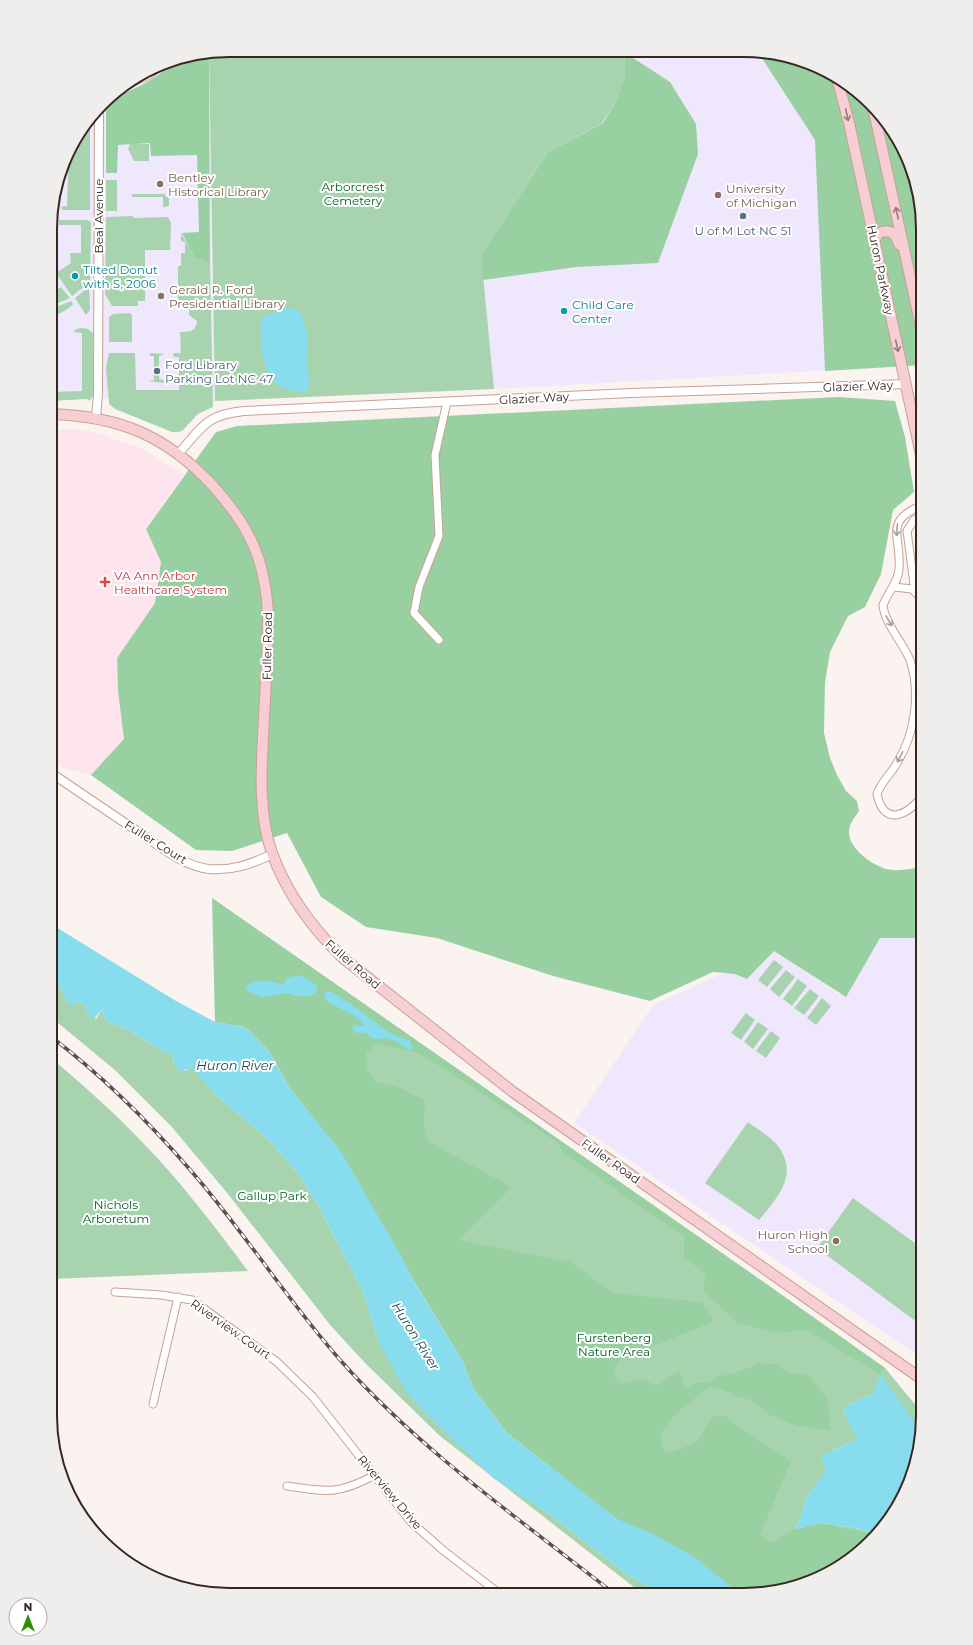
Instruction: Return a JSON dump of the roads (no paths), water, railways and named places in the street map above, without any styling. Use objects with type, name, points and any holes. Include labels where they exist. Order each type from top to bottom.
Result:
[{"type":"main road","name":"Huron Parkway","points":[[839,85],[916,431]]},
{"type":"main road","points":[[876,119],[916,302]]},
{"type":"main road","points":[[874,240],[878,234],[883,231],[894,233],[908,264]]},
{"type":"main road","name":"Fuller Road","points":[[57,415],[96,418],[141,432],[178,453],[209,482],[237,514],[252,541],[262,568],[267,591],[268,614],[261,772],[263,806],[272,854],[302,910],[321,936],[343,958],[513,1092],[916,1375]]},
{"type":"street","name":"Beal Avenue","points":[[96,418],[98,394],[99,117]]},
{"type":"street","name":"Glazier Way","points":[[178,453],[205,424],[215,417],[228,413],[631,393],[906,384]]},
{"type":"street","points":[[439,640],[414,613],[420,587],[439,536],[435,455],[447,402]]},
{"type":"street","points":[[916,509],[902,516],[898,522],[896,534],[899,569],[894,587],[885,599],[884,612],[900,638],[910,661],[915,684],[912,722],[905,748],[897,764],[879,787],[876,794],[881,807],[888,813],[896,815],[909,811],[916,803]]},
{"type":"street","points":[[915,592],[907,531],[916,519]]},
{"type":"street","points":[[894,587],[907,588],[915,592]]},
{"type":"street","name":"Fuller Court","points":[[57,777],[169,852],[190,864],[208,869],[231,869],[254,863],[272,854]]},
{"type":"street","name":"Riverview Court","points":[[115,1292],[178,1297],[192,1300],[277,1362],[292,1377]]},
{"type":"street","points":[[153,1404],[178,1297]]},
{"type":"street","name":"Riverview Drive","points":[[292,1377],[313,1397],[411,1522],[492,1588]]},
{"type":"street","points":[[287,1486],[322,1491],[335,1491],[352,1487],[375,1475]]},
{"type":"water","points":[[287,308],[298,310],[305,324],[307,337],[307,368],[310,387],[306,392],[279,386],[272,380],[266,367],[261,340],[262,317]]},
{"type":"water","name":"Huron River","points":[[57,928],[176,1001],[215,1022],[245,1027],[269,1051],[289,1087],[341,1152],[400,1254],[414,1282],[462,1360],[474,1390],[507,1433],[617,1519],[653,1534],[696,1558],[732,1588],[651,1588],[625,1573],[548,1513],[493,1478],[424,1412],[403,1387],[378,1340],[364,1294],[319,1207],[299,1175],[269,1140],[217,1096],[192,1068],[178,1072],[177,1065],[174,1063],[173,1054],[166,1053],[130,1031],[106,1021],[102,1009],[94,1019],[87,1012],[84,1003],[76,1002],[72,1006],[66,1001],[62,990],[57,987]]},
{"type":"water","points":[[300,975],[318,986],[315,993],[308,996],[294,996],[288,993],[262,997],[247,991],[246,986],[255,981],[270,981],[284,985],[286,978]]},
{"type":"water","points":[[330,991],[351,1004],[391,1034],[410,1041],[413,1048],[410,1050],[390,1039],[375,1039],[367,1033],[356,1033],[352,1028],[354,1025],[366,1026],[355,1016],[328,1002],[324,997],[325,992]]},
{"type":"water","points":[[880,1374],[916,1424],[915,1439],[910,1461],[903,1482],[893,1502],[870,1532],[855,1528],[821,1523],[795,1529],[801,1518],[806,1498],[826,1471],[822,1462],[823,1455],[857,1439],[843,1411],[849,1404],[873,1394]]},
{"type":"railway","points":[[57,1041],[107,1083],[176,1153],[230,1219],[303,1315],[341,1361],[372,1394],[404,1425],[473,1484],[607,1588]]},
{"type":"place","name":"Bentley Historical Library","points":[[160,184]]},
{"type":"place","name":"University of Michigan","points":[[718,195]]},
{"type":"place","name":"U of M Lot NC 51","points":[[743,216]]},
{"type":"place","name":"Tilted Donut with S, 2006","points":[[75,276]]},
{"type":"place","name":"Gerald R. Ford Presidential Library","points":[[161,296]]},
{"type":"place","name":"Child Care Center","points":[[564,311]]},
{"type":"place","name":"Ford Library Parking Lot NC 47","points":[[157,371]]},
{"type":"place","name":"VA Ann Arbor Healthcare System","points":[[105,582]]},
{"type":"place","name":"Huron High School","points":[[836,1241]]},
{"type":"park label","name":"Arborcrest Cemetery","points":[[353,193]]},
{"type":"park label","name":"Gallup Park","points":[[272,1195]]},
{"type":"park label","name":"Nichols Arboretum","points":[[116,1211]]},
{"type":"park label","name":"Furstenberg Nature Area","points":[[614,1344]]}]
